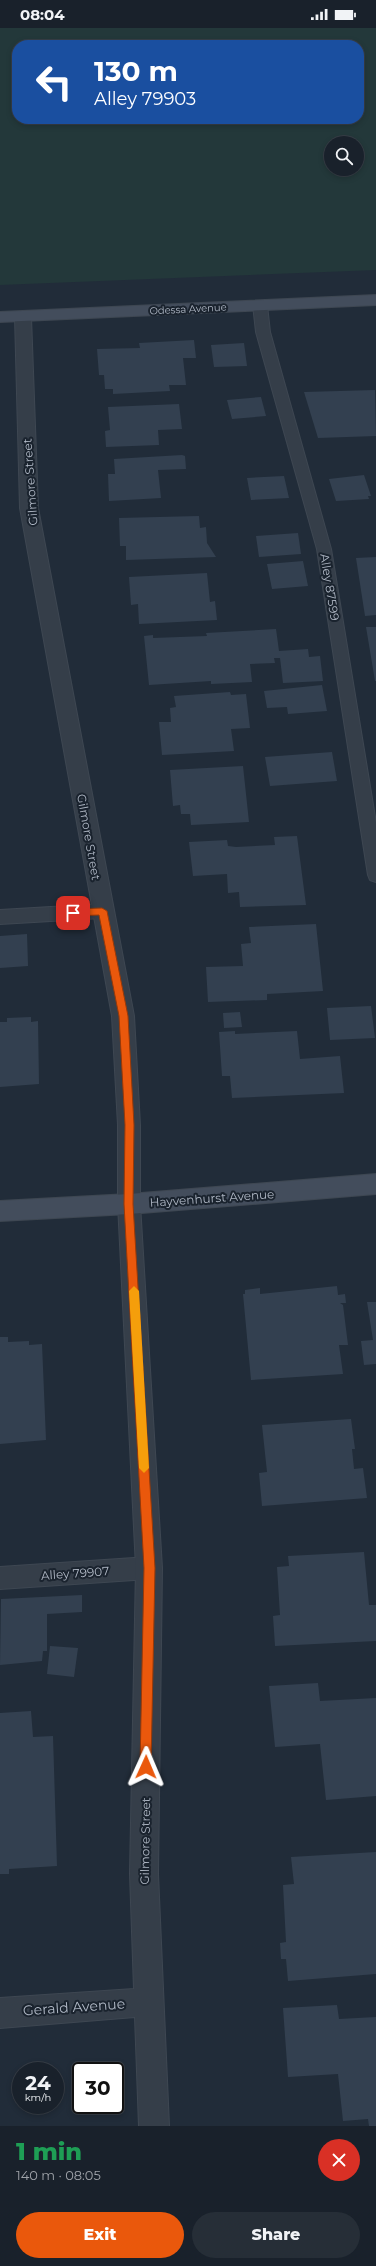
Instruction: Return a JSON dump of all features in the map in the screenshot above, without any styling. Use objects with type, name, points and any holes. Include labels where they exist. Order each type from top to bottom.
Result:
[{"type":"street","name":"Odessa Avenue","points":[[0,317],[376,300]]},
{"type":"street","name":"Gilmore Street","points":[[22,316],[29,508],[102,911],[124,1016],[129,1125],[129,1204],[149,1568],[144,1874],[154,2126]]},
{"type":"street","name":"Hayvenhurst Avenue","points":[[0,1211],[129,1204],[376,1184]]},
{"type":"street","name":"Gerald Avenue","points":[[0,2013],[148,2002]]},
{"type":"lane","name":"Alley 87599","points":[[260,305],[263,332],[324,549],[376,875]]},
{"type":"lane","points":[[0,917],[102,911]]},
{"type":"lane","name":"Alley 79907","points":[[0,1578],[149,1568]]},
{"type":"green space","points":[[0,28],[376,28],[376,270],[0,285]]},
{"type":"building","points":[[194,340],[196,358],[183,358],[186,385],[169,385],[170,391],[113,394],[113,389],[105,389],[104,375],[99,375],[97,349],[140,348],[139,343]]},
{"type":"building","points":[[244,343],[247,366],[214,367],[211,345]]},
{"type":"building","points":[[375,390],[376,436],[318,438],[304,392]]},
{"type":"building","points":[[261,397],[266,416],[232,419],[227,400]]},
{"type":"building","points":[[179,404],[182,429],[158,430],[159,445],[106,447],[105,431],[110,430],[108,407]]},
{"type":"building","points":[[185,456],[186,469],[158,470],[161,498],[109,501],[108,474],[115,474],[114,459]]},
{"type":"building","points":[[364,475],[371,496],[368,496],[369,499],[336,501],[329,479]]},
{"type":"building","points":[[284,476],[289,498],[251,500],[247,478]]},
{"type":"building","points":[[199,516],[200,528],[206,527],[207,543],[216,557],[126,560],[126,546],[120,546],[119,518]]},
{"type":"building","points":[[298,533],[301,554],[259,557],[256,536]]},
{"type":"building","points":[[376,557],[376,615],[365,616],[356,558]]},
{"type":"building","points":[[303,561],[308,586],[272,589],[267,564]]},
{"type":"building","points":[[207,573],[210,602],[215,601],[217,620],[139,624],[138,604],[131,605],[129,577]]},
{"type":"building","points":[[366,627],[376,627],[376,681],[375,681]]},
{"type":"building","points":[[276,629],[279,651],[308,649],[309,657],[320,656],[323,681],[283,683],[280,658],[274,658],[275,663],[250,664],[252,682],[211,684],[211,681],[149,685],[144,636],[153,635],[153,638],[207,636],[206,633]]},
{"type":"building","points":[[322,685],[327,711],[288,714],[287,707],[267,708],[264,691]]},
{"type":"building","points":[[230,692],[231,695],[246,694],[250,728],[231,729],[234,751],[162,755],[159,722],[171,722],[170,708],[176,707],[174,696]]},
{"type":"building","points":[[332,752],[337,781],[270,786],[265,757]]},
{"type":"building","points":[[243,766],[249,822],[191,825],[190,814],[181,814],[180,805],[173,806],[170,770]]},
{"type":"building","points":[[297,836],[306,905],[240,907],[239,892],[228,893],[227,874],[193,876],[189,842],[227,840],[228,846],[236,847],[275,845],[274,837]]},
{"type":"building","points":[[316,924],[323,991],[267,994],[267,1000],[208,1002],[206,967],[243,966],[241,944],[251,943],[249,927]]},
{"type":"building","points":[[27,934],[28,966],[0,968],[0,936]]},
{"type":"building","points":[[371,1006],[375,1038],[330,1040],[327,1008]]},
{"type":"building","points":[[240,1012],[242,1027],[224,1028],[223,1013]]},
{"type":"building","points":[[31,1017],[31,1022],[38,1021],[39,1084],[0,1087],[0,1022],[7,1022],[7,1018]]},
{"type":"building","points":[[235,1031],[235,1034],[297,1031],[300,1059],[340,1056],[344,1093],[232,1098],[230,1076],[222,1076],[219,1032]]},
{"type":"building","points":[[337,1286],[338,1295],[345,1294],[346,1303],[340,1303],[343,1305],[348,1345],[339,1345],[343,1374],[251,1380],[243,1294],[245,1294],[245,1290],[260,1288],[260,1294]]},
{"type":"building","points":[[367,1302],[376,1302],[376,1364],[364,1365],[361,1341],[373,1340]]},
{"type":"building","points":[[0,1337],[8,1337],[8,1342],[29,1341],[29,1345],[42,1344],[46,1440],[0,1444]]},
{"type":"building","points":[[351,1419],[355,1449],[352,1449],[354,1469],[363,1468],[367,1498],[262,1506],[259,1473],[267,1472],[262,1425]]},
{"type":"building","points":[[364,1552],[369,1605],[376,1605],[376,1641],[275,1646],[273,1616],[280,1615],[277,1567],[289,1566],[288,1556]]},
{"type":"building","points":[[82,1595],[82,1612],[47,1614],[47,1651],[43,1651],[42,1661],[0,1665],[1,1599]]},
{"type":"building","points":[[50,1646],[78,1648],[74,1677],[47,1674]]},
{"type":"building","points":[[318,1683],[320,1701],[376,1698],[376,1796],[326,1800],[320,1744],[275,1747],[269,1686]]},
{"type":"building","points":[[31,1711],[33,1737],[53,1736],[57,1866],[9,1869],[9,1874],[0,1874],[0,1713]]},
{"type":"building","points":[[376,1852],[376,1974],[288,1981],[286,1959],[281,1959],[280,1943],[286,1942],[283,1885],[294,1884],[291,1857]]},
{"type":"building","points":[[337,2005],[339,2019],[376,2017],[376,2126],[369,2126],[368,2119],[343,2121],[338,2074],[288,2077],[283,2008]]},
{"type":"slow traffic","points":[[134,1291],[144,1468]]},
{"type":"route","points":[[73,913],[102,911],[124,1016],[129,1125],[129,1204],[132,1275],[149,1568],[146,1767]]}]
